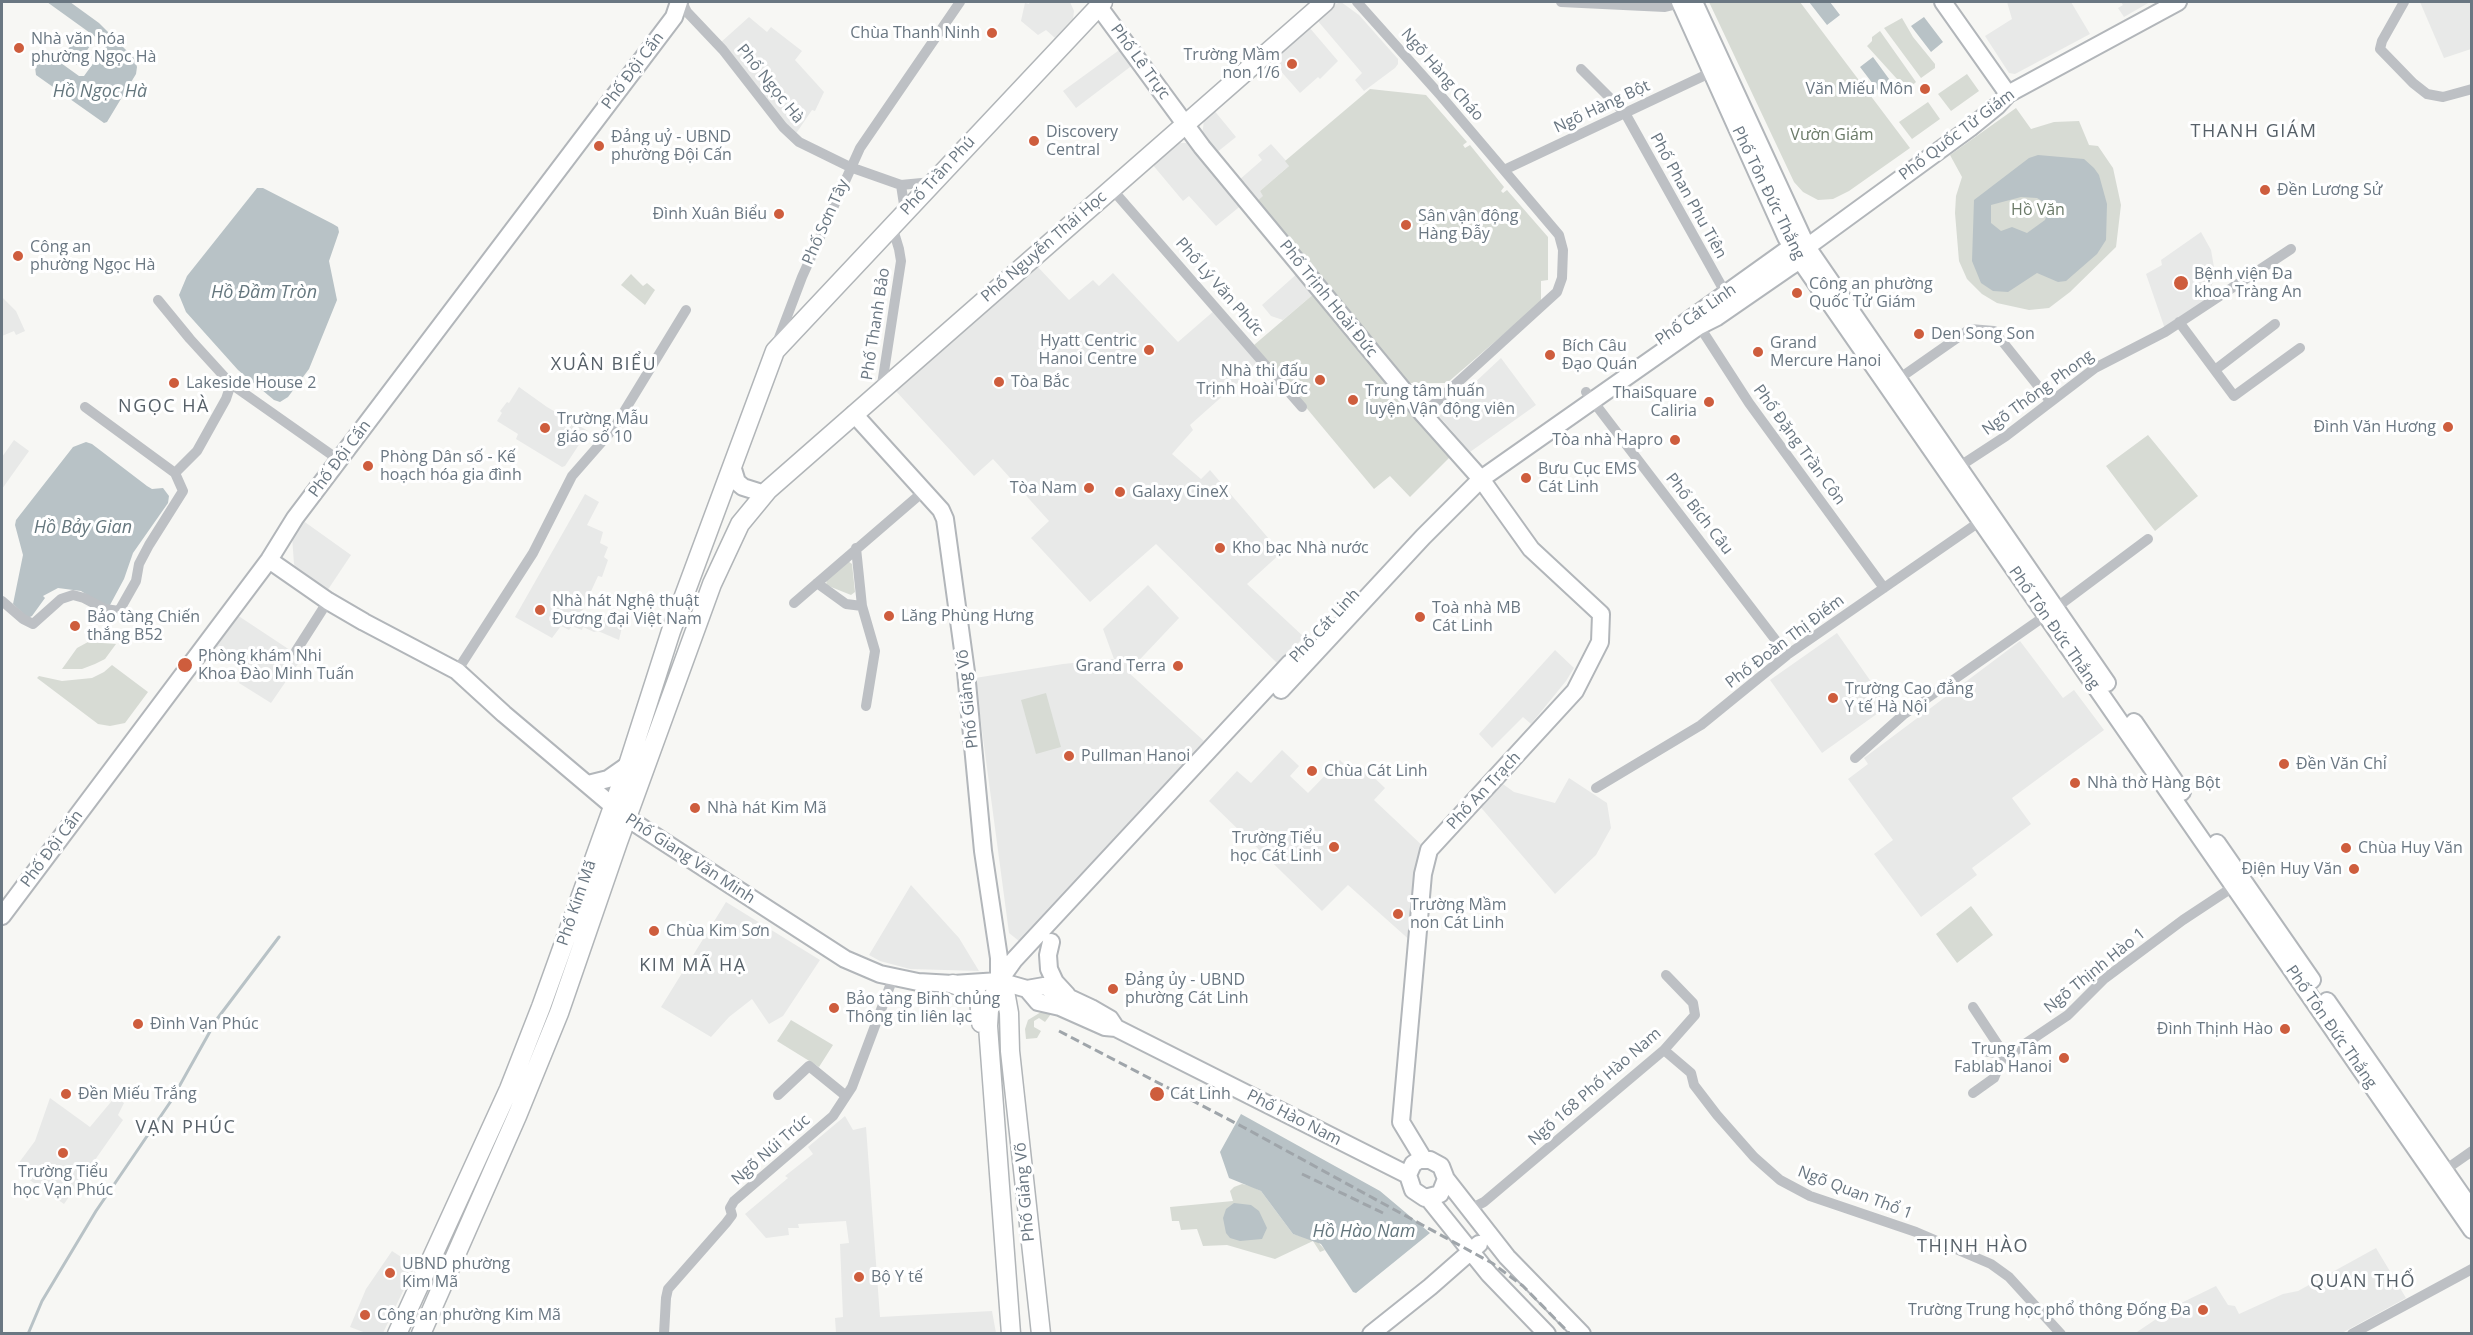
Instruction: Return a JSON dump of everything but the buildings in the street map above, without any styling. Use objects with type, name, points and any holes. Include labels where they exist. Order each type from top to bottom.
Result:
[{"type":"main road","name":"Phố Nguyễn Thái Học","points":[[765,494],[1325,2]]},
{"type":"main road","name":"Phố Trần Phú","points":[[775,351],[1098,3]]},
{"type":"main road","name":"Phố Sơn Tây","points":[[734,466],[775,351]]},
{"type":"main road","name":"Phố Kim Mã","points":[[397,1334],[509,1089],[541,1006],[611,806],[628,765],[671,631],[734,466]]},
{"type":"main road","name":"Phố Kim Mã","points":[[421,1334],[517,1116],[559,1013],[712,584],[740,524],[765,494]]},
{"type":"main road","points":[[707,533],[729,544]]},
{"type":"main road","name":"Phố Giảng Võ","points":[[999,981],[1005,991],[1009,1013],[1010,1051],[1041,1334]]},
{"type":"main road","name":"Phố Giảng Võ","points":[[999,981],[989,1010],[988,1041],[1011,1334]]},
{"type":"main road","points":[[953,984],[972,991],[979,998],[982,1026],[988,1041]]},
{"type":"main road","points":[[541,1006],[559,1013]]},
{"type":"main road","points":[[1005,1242],[1029,1239]]},
{"type":"street","name":"Phố Ngọc Hà","points":[[680,2],[723,50],[791,136],[811,149],[850,167]]},
{"type":"street","name":"Phố Đội Cấn","points":[[2,916],[269,560],[295,518],[674,17],[680,2]]},
{"type":"street","name":"Phố Sơn Tây","points":[[775,351],[795,294],[850,167],[877,120],[960,2]]},
{"type":"street","name":"Ngõ Hàng Cháo","points":[[1357,2],[1559,235],[1563,250],[1562,278],[1557,292],[1423,414]]},
{"type":"street","points":[[1561,2],[1665,7],[1685,2]]},
{"type":"street","name":"Phố Tôn Đức Thắng","points":[[1685,2],[1712,72],[1799,251],[2238,884],[2472,1230]]},
{"type":"street","name":"Phố Tôn Đức Thắng","points":[[1685,2],[1799,251],[1897,380],[1914,416],[1957,468],[1985,518]]},
{"type":"street","points":[[1943,2],[2008,93]]},
{"type":"street","name":"Phố Quốc Tử Giám","points":[[1799,251],[1971,128],[1997,106],[2008,93],[2178,2]]},
{"type":"street","points":[[2404,2],[2382,40],[2380,49],[2427,94],[2444,97],[2472,89]]},
{"type":"street","name":"Phố Lê Trực","points":[[1098,3],[1184,124]]},
{"type":"street","name":"Phố Phan Phu Tiên","points":[[1581,69],[1625,113],[1726,294]]},
{"type":"street","name":"Ngõ Hàng Bột","points":[[1504,170],[1712,72]]},
{"type":"street","name":"Phố Trịnh Hoài Đức","points":[[1184,124],[1423,414],[1477,476]]},
{"type":"street","points":[[850,167],[901,186],[932,182]]},
{"type":"street","points":[[901,186],[906,211]]},
{"type":"street","name":"Phố Lý Văn Phức","points":[[1111,188],[1302,407]]},
{"type":"street","name":"Phố Thanh Bảo","points":[[881,391],[901,261],[892,226]]},
{"type":"street","name":"Ngõ Thông Phong","points":[[1957,468],[2006,436],[2095,368],[2179,322],[2291,249]]},
{"type":"street","name":"Phố Cát Linh","points":[[999,981],[1014,960],[1276,686],[1454,489],[1477,476],[1696,321],[1726,294],[1799,251]]},
{"type":"street","name":"Phố Cát Linh","points":[[1696,321],[1717,317],[1799,251]]},
{"type":"street","points":[[158,300],[231,384],[339,460]]},
{"type":"street","points":[[457,671],[533,553],[572,476],[614,428],[686,310]]},
{"type":"street","name":"Phố Đặng Trần Côn","points":[[1696,321],[1749,403],[1884,588]]},
{"type":"street","points":[[2179,322],[2234,396],[2300,348]]},
{"type":"street","points":[[2215,370],[2275,324]]},
{"type":"street","points":[[1897,380],[1970,329],[1994,331],[2050,401]]},
{"type":"street","points":[[175,473],[197,451],[226,399],[231,384]]},
{"type":"street","name":"Phố Bích Câu","points":[[1589,396],[1787,655]]},
{"type":"street","points":[[2,601],[23,619],[33,624],[61,599],[73,595],[105,609],[119,612],[136,581],[139,564],[149,545],[183,491],[175,473],[85,408]]},
{"type":"street","name":"Phố Giảng Võ","points":[[854,414],[943,514],[951,558],[971,716],[983,851],[999,958],[999,981]]},
{"type":"street","points":[[734,466],[737,482],[743,487],[765,494]]},
{"type":"street","name":"Phố An Trạch","points":[[1425,1160],[1401,1122],[1423,874],[1429,850],[1575,691],[1600,642],[1601,614],[1531,549],[1477,476]]},
{"type":"street","points":[[794,603],[924,491]]},
{"type":"street","name":"Phố Đoàn Thị Điểm","points":[[1596,788],[1701,725],[1787,655],[1985,518]]},
{"type":"street","points":[[1855,758],[1903,715],[2050,612],[2148,539]]},
{"type":"street","points":[[856,548],[862,606],[875,651],[874,672],[866,705]]},
{"type":"street","name":"Phố Giang Văn Minh","points":[[269,560],[328,601],[457,671],[627,818],[845,959],[893,978],[953,984],[999,981]]},
{"type":"street","points":[[817,583],[846,604],[862,606]]},
{"type":"street","points":[[296,651],[328,601]]},
{"type":"street","points":[[588,784],[608,779],[628,765]]},
{"type":"street","name":"Phố Tôn Đức Thắng","points":[[2238,884],[2472,1210]]},
{"type":"street","name":"Ngõ Thịnh Hào 1","points":[[2004,1054],[2013,1052],[2068,1015],[2113,973],[2182,920],[2238,884]]},
{"type":"street","points":[[1051,942],[1048,955],[1049,969],[1067,996]]},
{"type":"street","name":"Ngõ 168 Phố Hào Nam","points":[[1470,1209],[1484,1202],[1664,1050],[1695,1015],[1693,1004],[1666,975]]},
{"type":"street","name":"Ngõ Núi Trúc","points":[[664,1334],[668,1289],[732,1215],[730,1208],[734,1201],[833,1116],[852,1087],[893,978]]},
{"type":"street","name":"Phố Hào Nam","points":[[999,981],[1024,988],[1044,986],[1110,1019],[1116,1028]]},
{"type":"street","points":[[1009,1013],[1024,988]]},
{"type":"street","name":"Phố Hào Nam","points":[[1024,988],[1038,1002],[1060,1007],[1105,1027],[1116,1028],[1408,1175],[1409,1183],[1415,1192],[1428,1198],[1452,1225],[1489,1274],[1547,1334]]},
{"type":"street","points":[[1973,1007],[2004,1054]]},
{"type":"street","name":"Ngõ Quan Thổ 1","points":[[1664,1050],[1691,1073],[1694,1085],[1717,1115],[1754,1157],[1780,1180],[1810,1196],[1916,1232],[1991,1264],[2009,1277],[2061,1334]]},
{"type":"street","points":[[1982,1051],[2004,1054]]},
{"type":"street","points":[[1973,1093],[1994,1078],[2004,1054]]},
{"type":"street","points":[[778,1095],[809,1066],[846,1096]]},
{"type":"street","points":[[2445,1170],[2472,1150]]},
{"type":"street","points":[[1408,1175],[1413,1164],[1425,1160],[1436,1162],[1441,1166],[1446,1179],[1507,1257],[1582,1334]]},
{"type":"street","points":[[1428,1198],[1440,1194],[1446,1179]]},
{"type":"street","points":[[1452,1225],[1470,1209]]},
{"type":"street","points":[[1371,1334],[1490,1235]]},
{"type":"street","points":[[2352,1334],[2472,1269]]},
{"type":"shaded area","points":[[1070,2],[1074,11],[1073,19],[1055,38],[1046,30],[1038,35],[1021,21],[1025,3]]},
{"type":"shaded area","points":[[1341,2],[1359,15],[1398,59],[1395,68],[1364,91],[1355,80],[1362,73],[1317,20],[1333,5]]},
{"type":"shaded area","points":[[2007,2],[2071,2],[2090,34],[2015,74],[2009,73],[1985,36],[2012,19]]},
{"type":"shaded area","points":[[2121,2],[2150,2],[2124,17],[2118,8],[2123,5]]},
{"type":"shaded area","points":[[2420,2],[2471,2],[2471,49],[2444,58]]},
{"type":"shaded area","points":[[749,17],[767,32],[771,27],[802,51],[795,60],[824,92],[815,111],[812,110],[795,135],[720,43]]},
{"type":"shaded area","points":[[1309,27],[1338,61],[1320,79],[1318,77],[1300,93],[1271,60]]},
{"type":"shaded area","points":[[1122,48],[1134,64],[1076,108],[1063,91]]},
{"type":"shaded area","points":[[1213,109],[1236,137],[1216,153],[1202,136],[1204,120]]},
{"type":"shaded area","points":[[1177,143],[1189,143],[1243,204],[1216,226],[1189,196],[1183,201],[1152,164]]},
{"type":"shaded area","points":[[1271,144],[1290,165],[1260,191],[1264,196],[1257,201],[1239,180],[1262,160],[1258,155]]},
{"type":"shaded area","name":"Bệnh viện Đa khoa Tràng An","points":[[2201,232],[2211,250],[2215,273],[2207,304],[2165,329],[2146,274],[2162,265],[2161,260]]},
{"type":"shaded area","points":[[1036,265],[1069,300],[1093,280],[1099,286],[1113,273],[1178,342],[1215,310],[1261,362],[1190,425],[1193,430],[1172,454],[1201,479],[1210,470],[1281,553],[1247,584],[1304,637],[1278,664],[1156,544],[1090,602],[1031,538],[1049,521],[993,459],[974,476],[894,389]]},
{"type":"shaded area","points":[[1299,272],[1316,292],[1283,320],[1271,316],[1262,305]]},
{"type":"shaded area","points":[[2,297],[16,311],[25,331],[16,335],[14,331],[2,336]]},
{"type":"shaded area","points":[[1501,358],[1536,405],[1470,452],[1439,416]]},
{"type":"shaded area","name":"Trường Mẫu giáo số 10","points":[[519,387],[547,407],[588,431],[565,466],[562,467],[516,439],[518,434],[497,421],[502,413],[500,411],[507,402],[509,403]]},
{"type":"shaded area","points":[[14,440],[29,451],[2,489],[2,457]]},
{"type":"shaded area","points":[[585,494],[599,502],[587,525],[603,532],[600,543],[608,547],[604,557],[608,560],[602,577],[598,576],[582,611],[602,619],[604,615],[623,622],[619,640],[598,631],[594,632],[583,627],[582,630],[572,626],[569,630],[561,626],[552,638],[515,617]]},
{"type":"shaded area","points":[[302,520],[351,555],[327,591],[296,568],[294,564],[292,536]]},
{"type":"shaded area","points":[[1148,585],[1179,618],[1128,672],[1204,741],[1019,941],[1009,933],[975,678],[1063,664],[1114,659],[1103,629]]},
{"type":"shaded area","points":[[234,613],[302,658],[271,703],[239,683],[249,668],[212,644]]},
{"type":"shaded area","name":"Trường Cao đẳng Y tế Hà Nội","points":[[1837,633],[1888,706],[1822,753],[1770,680]]},
{"type":"shaded area","points":[[2020,641],[2063,698],[2074,690],[2104,730],[2012,798],[2031,824],[1972,868],[1977,875],[1921,917],[1874,854],[1893,840],[1848,779],[1868,764],[1864,758]]},
{"type":"shaded area","points":[[1555,650],[1574,668],[1566,681],[1531,724],[1523,717],[1492,748],[1479,734]]},
{"type":"shaded area","points":[[1282,750],[1299,766],[1290,776],[1308,793],[1340,760],[1354,774],[1362,766],[1385,788],[1374,800],[1427,850],[1413,943],[1348,885],[1322,911],[1209,801],[1237,771],[1251,783]]},
{"type":"shaded area","points":[[1569,778],[1607,803],[1611,828],[1596,855],[1555,894],[1478,804],[1500,782],[1514,792],[1555,803]]},
{"type":"shaded area","points":[[911,885],[959,938],[979,971],[910,969],[880,961],[869,955]]},
{"type":"shaded area","points":[[726,902],[820,960],[783,1016],[769,1024],[752,999],[729,1017],[711,1037],[661,1007]]},
{"type":"shaded area","name":"Trường Tiểu học Vạn Phúc","points":[[115,1097],[124,1103],[118,1115],[123,1120],[64,1204],[21,1174],[18,1164],[35,1141],[50,1098],[90,1127]]},
{"type":"shaded area","points":[[845,1116],[853,1130],[866,1127],[880,1317],[992,1311],[996,1333],[836,1333],[835,1318],[843,1317],[840,1244],[849,1243],[846,1221],[798,1224],[799,1228],[788,1228],[789,1235],[766,1238],[745,1214],[788,1178],[785,1176],[813,1154],[808,1147]]},
{"type":"shaded area","points":[[2376,1248],[2406,1298],[2342,1333],[2134,1334],[2177,1305],[2216,1286],[2228,1305],[2235,1306],[2239,1314],[2283,1294],[2298,1291]]},
{"type":"shaded area","points":[[392,1251],[415,1266],[383,1333],[366,1333],[350,1327],[366,1289]]},
{"type":"green space","name":"Vườn Giám","points":[[1709,2],[1800,2],[1910,148],[1849,191],[1833,199],[1818,200],[1803,192],[1794,182]]},
{"type":"green space","points":[[1902,18],[1913,37],[1935,64],[1935,68],[1921,78],[1884,28]]},
{"type":"green space","points":[[1880,31],[1916,82],[1907,90],[1867,46],[1872,41],[1872,37]]},
{"type":"green space","points":[[1967,74],[1979,91],[1951,111],[1938,94]]},
{"type":"green space","name":"Sân vận động Hàng Đẫy","points":[[1370,89],[1426,95],[1467,142],[1463,145],[1465,148],[1470,145],[1504,187],[1501,191],[1503,193],[1507,190],[1548,237],[1548,280],[1541,281],[1541,302],[1447,383],[1409,383],[1405,380],[1257,201],[1263,196],[1260,191],[1289,166],[1285,161]]},
{"type":"green space","points":[[1928,102],[1940,119],[1912,139],[1899,122]]},
{"type":"green space","name":"Hồ Văn","points":[[2016,108],[2031,129],[2054,122],[2079,121],[2089,145],[2098,146],[2113,168],[2121,205],[2116,247],[2070,292],[2049,308],[2029,310],[1997,303],[1982,294],[1967,279],[1959,261],[1955,213],[1956,196],[1962,177],[1950,155]]},
{"type":"green space","points":[[631,274],[643,286],[647,283],[655,290],[645,305],[621,285]]},
{"type":"green space","name":"Trung tâm huấn luyện Vận động viên","points":[[1316,292],[1452,455],[1410,497],[1390,476],[1374,489],[1254,345]]},
{"type":"green space","points":[[2148,435],[2198,496],[2155,531],[2106,466]]},
{"type":"green space","points":[[848,561],[852,564],[855,592],[851,595],[826,585],[827,579]]},
{"type":"green space","points":[[88,642],[116,644],[105,659],[95,664],[82,669],[62,669],[77,648]]},
{"type":"green space","points":[[112,665],[148,692],[125,723],[110,726],[98,724],[37,678],[39,676],[62,681],[92,678]]},
{"type":"green space","points":[[1046,693],[1061,747],[1036,754],[1021,700]]},
{"type":"green space","points":[[1971,906],[1993,935],[1957,963],[1936,934]]},
{"type":"green space","points":[[1041,1012],[1051,1014],[1045,1022],[1039,1018],[1034,1021],[1034,1027],[1041,1031],[1037,1038],[1026,1039],[1025,1029],[1028,1020]]},
{"type":"green space","points":[[791,1020],[833,1045],[819,1067],[777,1041]]},
{"type":"green space","points":[[1242,1184],[1261,1191],[1293,1234],[1317,1241],[1325,1250],[1320,1252],[1313,1241],[1275,1259],[1227,1245],[1203,1246],[1197,1229],[1181,1230],[1179,1221],[1172,1221],[1170,1207],[1233,1201],[1230,1191]]},
{"type":"water","name":"Hồ Ngọc Hà","points":[[47,2],[70,2],[99,23],[134,58],[137,67],[136,74],[107,122],[104,123],[36,75],[35,67],[47,53],[79,76],[84,76],[105,47],[104,43]]},
{"type":"water","points":[[1809,2],[1830,2],[1840,15],[1827,25]]},
{"type":"water","points":[[1924,17],[1943,42],[1931,52],[1911,26]]},
{"type":"water","points":[[79,34],[92,43],[77,65],[64,55]]},
{"type":"water","points":[[1873,57],[1892,83],[1880,93],[1860,67]]},
{"type":"water","name":"Hồ Văn","points":[[2038,155],[2084,159],[2094,168],[2099,175],[2107,204],[2106,240],[2097,254],[2066,281],[2058,282],[2037,273],[2008,292],[1993,291],[1981,283],[1972,261],[1974,200],[2029,158]],"holes":[[[2021,197],[2037,198],[2050,206],[2045,220],[2027,233],[2012,227],[2001,231],[1991,223],[1991,205]]]},
{"type":"water","name":"Hồ Đầm Tròn","points":[[257,188],[263,188],[333,224],[338,227],[339,232],[329,261],[337,300],[309,369],[288,397],[280,402],[274,400],[238,370],[186,312],[179,295],[187,276]]},
{"type":"water","name":"Hồ Bảy Gian","points":[[86,442],[92,444],[152,489],[163,488],[169,496],[168,503],[133,553],[124,579],[110,605],[104,606],[81,591],[58,588],[43,596],[45,598],[28,618],[13,604],[23,555],[15,525],[16,520],[73,447]]},
{"type":"water","name":"Hồ Hào Nam","points":[[1241,1114],[1380,1191],[1430,1233],[1356,1293],[1353,1292],[1321,1244],[1293,1234],[1261,1191],[1229,1178],[1220,1152]]},
{"type":"water","points":[[1234,1203],[1251,1205],[1259,1211],[1267,1228],[1262,1239],[1240,1241],[1230,1238],[1226,1233],[1223,1218],[1226,1209]]},
{"type":"waterway","points":[[28,1334],[42,1301],[96,1211],[171,1101],[217,1019],[279,937]]},
{"type":"railway","points":[[1059,1031],[1243,1127],[1492,1263],[1523,1286],[1570,1334]]},
{"type":"railway","points":[[1302,1174],[1383,1213]]},
{"type":"place","name":"Chùa Thanh Ninh","points":[[992,33]]},
{"type":"place","name":"Nhà văn hóa phường Ngọc Hà","points":[[19,48]]},
{"type":"place","name":"Trường Mầm non 1/6","points":[[1292,64]]},
{"type":"place","name":"Văn Miếu Môn","points":[[1925,89]]},
{"type":"place","name":"Discovery Central","points":[[1034,141]]},
{"type":"place","name":"Đảng uỷ - UBND phường Đội Cấn","points":[[599,146]]},
{"type":"place","name":"Đền Lương Sử","points":[[2265,190]]},
{"type":"place","name":"Đình Xuân Biểu","points":[[779,214]]},
{"type":"place","name":"Sân vận động Hàng Đẫy","points":[[1406,225]]},
{"type":"place","name":"Công an phường Ngọc Hà","points":[[18,256]]},
{"type":"place","name":"Bệnh viện Đa khoa Tràng An","points":[[2181,283]]},
{"type":"place","name":"Công an phường Quốc Tử Giám","points":[[1797,293]]},
{"type":"place","name":"Den Song Son","points":[[1919,334]]},
{"type":"place","name":"Hyatt Centric Hanoi Centre","points":[[1149,350]]},
{"type":"place","name":"Grand Mercure Hanoi","points":[[1758,352]]},
{"type":"place","name":"Bích Câu Đạo Quán","points":[[1550,355]]},
{"type":"place","name":"Nhà thi đấu Trịnh Hoài Đức","points":[[1320,380]]},
{"type":"place","name":"Tòa Bắc","points":[[999,382]]},
{"type":"place","name":"Lakeside House 2","points":[[174,383]]},
{"type":"place","name":"Trung tâm huấn luyện Vận động viên","points":[[1353,400]]},
{"type":"place","name":"ThaiSquare Caliria","points":[[1709,402]]},
{"type":"place","name":"Đình Văn Hương","points":[[2448,427]]},
{"type":"place","name":"Trường Mẫu giáo số 10","points":[[545,428]]},
{"type":"place","name":"Tòa nhà Hapro","points":[[1675,440]]},
{"type":"place","name":"Phòng Dân số - Kế hoạch hóa gia đình","points":[[368,466]]},
{"type":"place","name":"Bưu Cục EMS Cát Linh","points":[[1526,478]]},
{"type":"place","name":"Tòa Nam","points":[[1089,488]]},
{"type":"place","name":"Galaxy CineX","points":[[1120,492]]},
{"type":"place","name":"Kho bạc Nhà nước","points":[[1220,548]]},
{"type":"place","name":"Nhà hát Nghệ thuật Đương đại Việt Nam","points":[[540,610]]},
{"type":"place","name":"Lăng Phùng Hưng","points":[[889,616]]},
{"type":"place","name":"Toà nhà MB Cát Linh","points":[[1420,617]]},
{"type":"place","name":"Bảo tàng Chiến thắng B52","points":[[75,626]]},
{"type":"place","name":"Phòng khám Nhi Khoa Đào Minh Tuấn","points":[[185,665]]},
{"type":"place","name":"Grand Terra","points":[[1178,666]]},
{"type":"place","name":"Trường Cao đẳng Y tế Hà Nội","points":[[1833,698]]},
{"type":"place","name":"Pullman Hanoi","points":[[1069,756]]},
{"type":"place","name":"Đền Văn Chỉ","points":[[2284,764]]},
{"type":"place","name":"Chùa Cát Linh","points":[[1312,771]]},
{"type":"place","name":"Nhà thờ Hàng Bột","points":[[2075,783]]},
{"type":"place","name":"Nhà hát Kim Mã","points":[[695,808]]},
{"type":"place","name":"Trường Tiểu học Cát Linh","points":[[1334,847]]},
{"type":"place","name":"Chùa Huy Văn","points":[[2346,848]]},
{"type":"place","name":"Điện Huy Văn","points":[[2354,869]]},
{"type":"place","name":"Trường Mầm non Cát Linh","points":[[1398,914]]},
{"type":"place","name":"Chùa Kim Sơn","points":[[654,931]]},
{"type":"place","name":"Đảng ủy - UBND phường Cát Linh","points":[[1113,989]]},
{"type":"place","name":"Bảo tàng Binh chủng Thông tin liên lạc","points":[[834,1008]]},
{"type":"place","name":"Đình Vạn Phúc","points":[[138,1024]]},
{"type":"place","name":"Đình Thịnh Hào","points":[[2285,1029]]},
{"type":"place","name":"Trung Tâm Fablab Hanoi","points":[[2064,1058]]},
{"type":"place","name":"Đền Miếu Trắng","points":[[66,1094]]},
{"type":"place","name":"Cát Linh","points":[[1157,1094]]},
{"type":"place","name":"Trường Tiểu học Vạn Phúc","points":[[63,1153]]},
{"type":"place","name":"UBND phường Kim Mã","points":[[390,1273]]},
{"type":"place","name":"Bộ Y tế","points":[[859,1277]]},
{"type":"place","name":"Trường Trung học phổ thông Đống Đa","points":[[2203,1310]]},
{"type":"place","name":"Công an phường Kim Mã","points":[[365,1315]]},
{"type":"district","name":"THANH GIÁM","points":[[2254,132]]},
{"type":"district","name":"XUÂN BIỂU","points":[[604,365]]},
{"type":"district","name":"NGỌC HÀ","points":[[164,407]]},
{"type":"district","name":"KIM MÃ HẠ","points":[[693,966]]},
{"type":"district","name":"VẠN PHÚC","points":[[186,1128]]},
{"type":"district","name":"THỊNH HÀO","points":[[1973,1247]]},
{"type":"district","name":"QUAN THỔ","points":[[2363,1282]]}]
